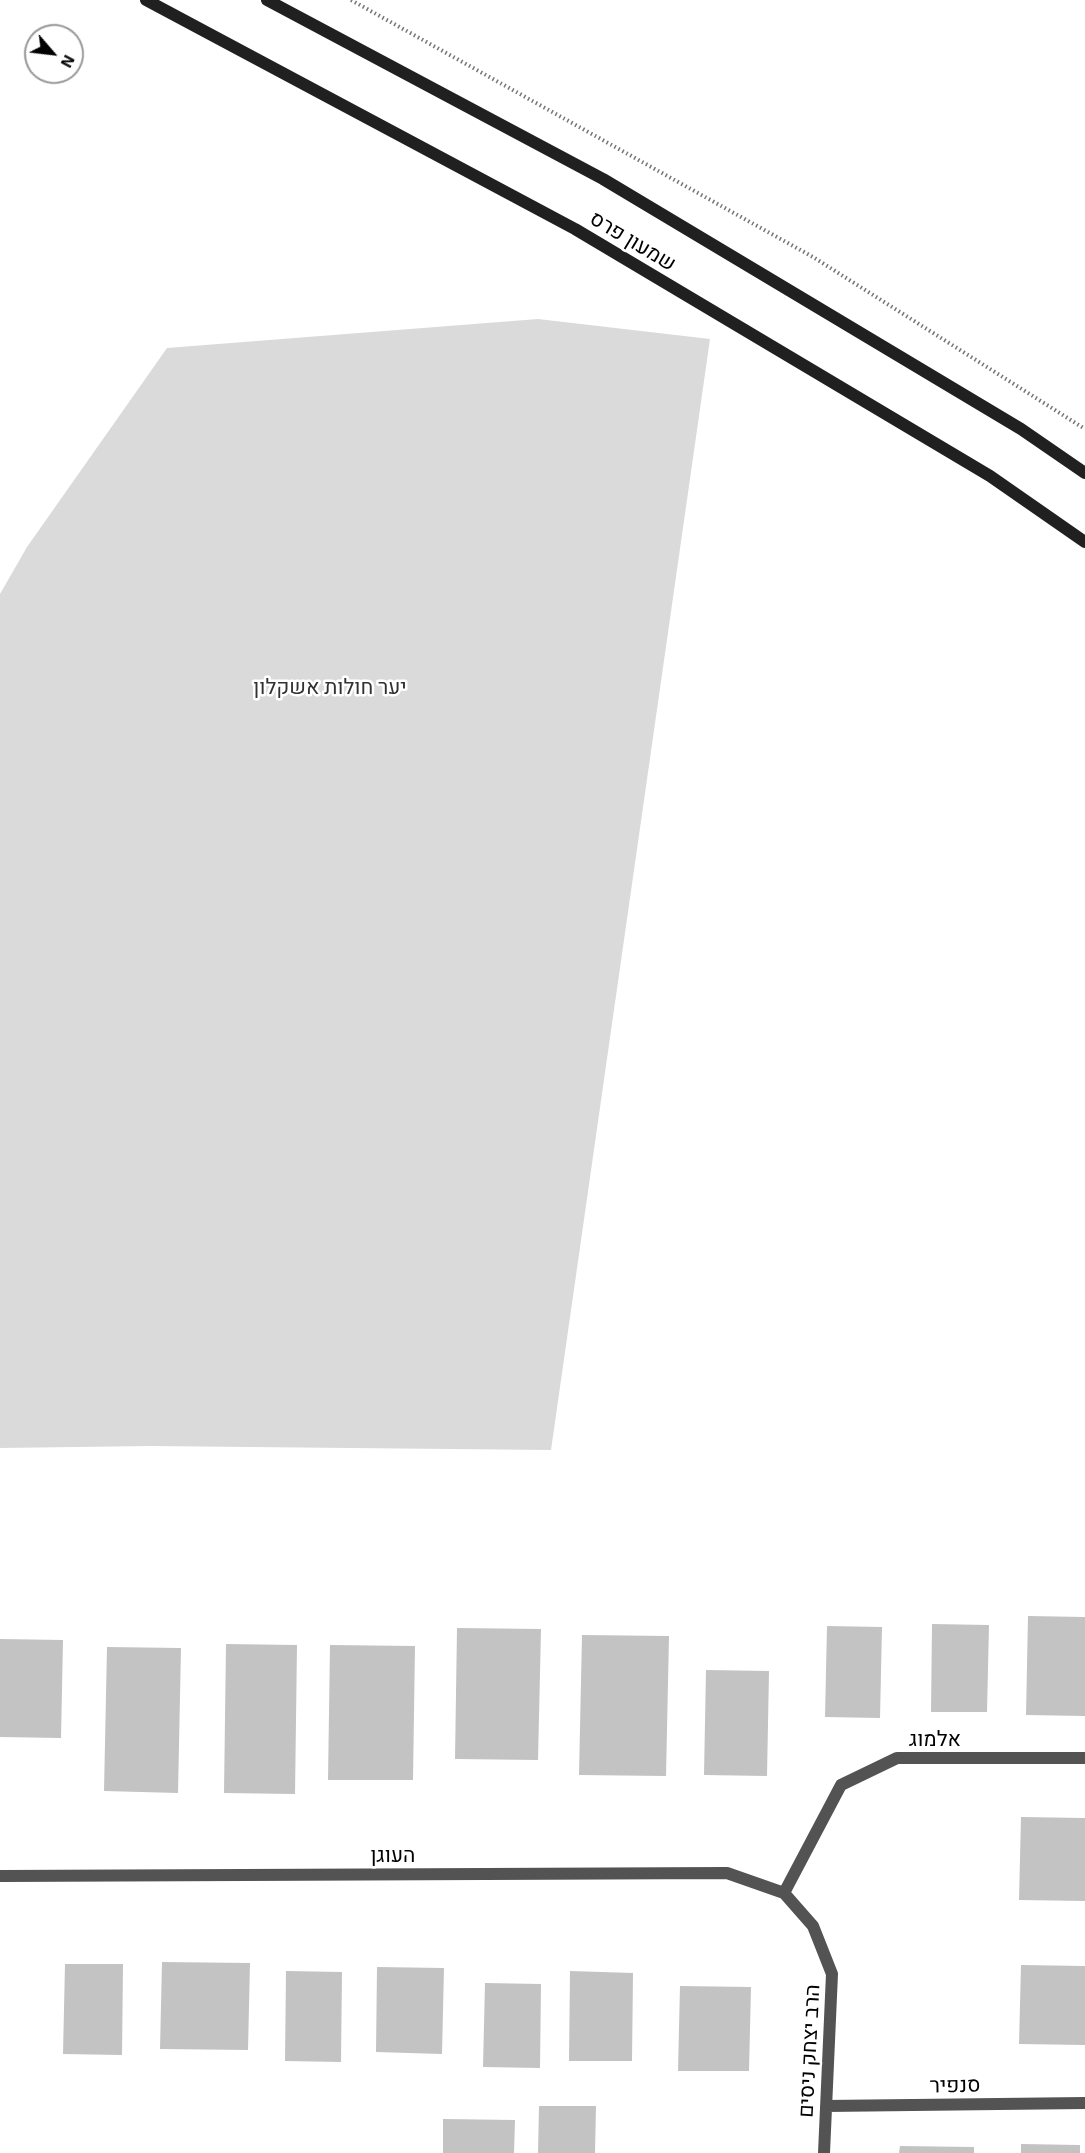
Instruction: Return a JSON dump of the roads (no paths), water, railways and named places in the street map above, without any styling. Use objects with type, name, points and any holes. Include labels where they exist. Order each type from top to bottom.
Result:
[{"type":"main road","name":"שמעון פרס","points":[[146,0],[575,229],[990,477],[1085,542]]},
{"type":"main road","name":"שמעון פרס","points":[[267,0],[603,179],[1021,429],[1085,473]]},
{"type":"street","name":"אלמוג","points":[[784,1893],[841,1785],[897,1758],[1085,1758]]},
{"type":"street","name":"העוגן","points":[[0,1876],[728,1873],[784,1893]]},
{"type":"street","name":"הרב יצחק ניסים","points":[[784,1893],[813,1926],[832,1974],[824,2153]]},
{"type":"street","name":"סנפיר","points":[[826,2106],[1085,2103]]},
{"type":"park label","name":"יער חולות אשקלון","points":[[330,687]]}]
